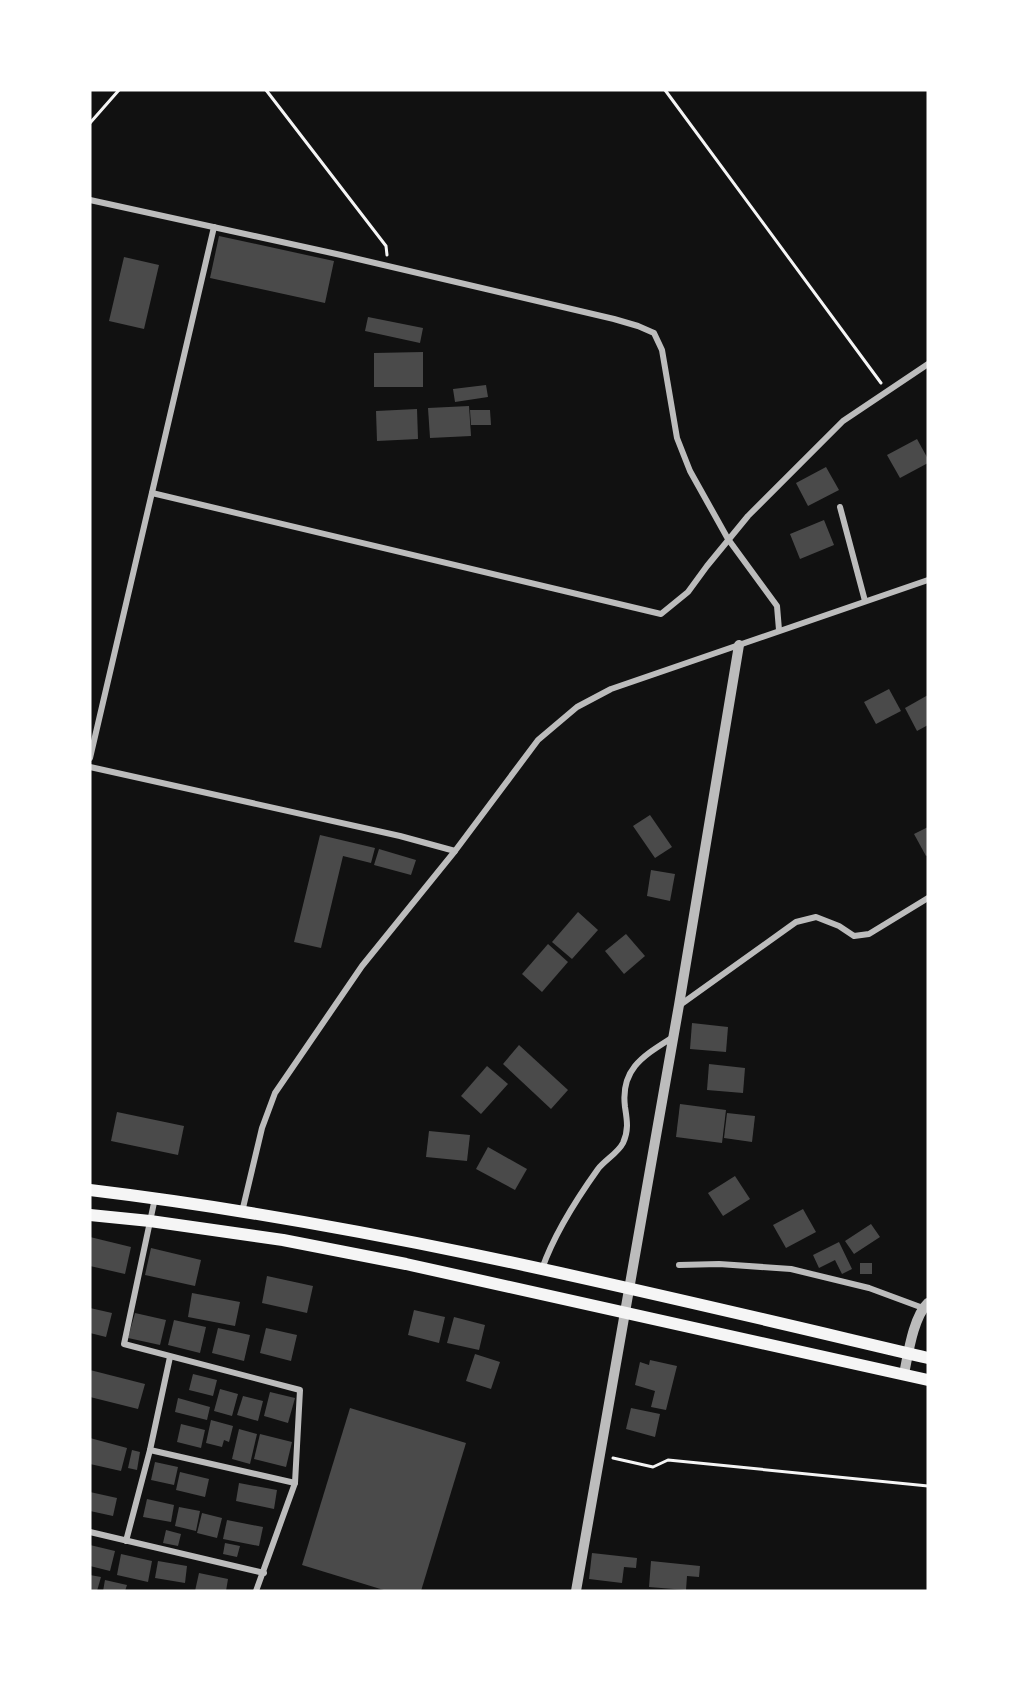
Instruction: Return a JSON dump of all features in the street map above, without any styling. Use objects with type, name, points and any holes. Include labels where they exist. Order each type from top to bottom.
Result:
[{"type":"main road","points":[[90,1190],[155,1198],[423,1243],[928,1358]]},
{"type":"main road","points":[[90,1215],[283,1240],[395,1262],[928,1380]]},
{"type":"street","points":[[90,200],[614,319],[654,333],[662,350],[676,438],[698,488],[728,539],[777,606],[779,630]]},
{"type":"street","points":[[90,758],[214,227]]},
{"type":"street","points":[[152,493],[661,614],[688,592],[748,516],[843,421],[928,364]]},
{"type":"street","points":[[840,507],[865,601]]},
{"type":"street","points":[[242,1212],[262,1128],[276,1093],[362,966],[455,851],[538,740],[577,707],[611,689],[928,580]]},
{"type":"street","points":[[576,1591],[679,1005],[739,645]]},
{"type":"street","points":[[90,767],[400,836],[455,851]]},
{"type":"street","points":[[679,1005],[796,922],[816,917],[839,926],[854,936],[869,934],[928,898]]},
{"type":"street","points":[[542,1270],[551,1245],[599,1168],[621,1145],[627,1131],[624,1089],[631,1072],[642,1057],[673,1038]]},
{"type":"street","points":[[155,1198],[124,1344],[300,1390],[295,1483],[256,1591]]},
{"type":"street","points":[[679,1265],[719,1264],[791,1269],[869,1288],[926,1306],[908,1353],[904,1374]]},
{"type":"street","points":[[126,1541],[150,1450],[170,1357]]},
{"type":"street","points":[[150,1450],[295,1483]]},
{"type":"street","points":[[90,1532],[264,1573]]},
{"type":"path","points":[[90,123],[119,90]]},
{"type":"path","points":[[266,90],[386,246],[389,267]]},
{"type":"path","points":[[665,90],[887,391]]},
{"type":"path","points":[[599,1455],[652,1467],[668,1460],[928,1486]]},
{"type":"building","points":[[219,236],[334,261],[325,303],[210,278]]},
{"type":"building","points":[[124,257],[159,265],[144,329],[109,321]]},
{"type":"building","points":[[368,317],[423,328],[420,343],[365,331]]},
{"type":"building","points":[[423,352],[423,387],[374,387],[374,353]]},
{"type":"building","points":[[486,385],[488,397],[455,402],[453,389]]},
{"type":"building","points":[[469,406],[471,436],[430,438],[428,408]]},
{"type":"building","points":[[417,409],[418,439],[377,441],[376,411]]},
{"type":"building","points":[[470,410],[490,410],[491,425],[471,425]]},
{"type":"building","points":[[917,439],[928,463],[900,478],[887,455]]},
{"type":"building","points":[[826,467],[839,490],[808,506],[796,483]]},
{"type":"building","points":[[824,520],[834,545],[800,559],[790,534]]},
{"type":"building","points":[[889,689],[901,711],[876,724],[864,702]]},
{"type":"building","points":[[928,695],[928,725],[917,731],[905,708]]},
{"type":"building","points":[[650,815],[672,847],[655,858],[633,826]]},
{"type":"building","points":[[928,827],[928,855],[926,856],[914,834]]},
{"type":"building","points":[[320,835],[375,848],[371,863],[343,856],[321,948],[294,942]]},
{"type":"building","points":[[379,849],[416,860],[411,875],[374,865]]},
{"type":"building","points":[[651,870],[675,874],[670,901],[647,896]]},
{"type":"building","points":[[578,912],[598,930],[572,959],[552,942]]},
{"type":"building","points":[[626,934],[645,956],[624,974],[605,951]]},
{"type":"building","points":[[548,944],[568,962],[542,992],[522,974]]},
{"type":"building","points":[[692,1023],[728,1027],[726,1052],[690,1049]]},
{"type":"building","points":[[519,1045],[568,1090],[551,1109],[503,1064]]},
{"type":"building","points":[[709,1064],[745,1068],[743,1093],[707,1090]]},
{"type":"building","points":[[487,1066],[508,1084],[481,1114],[461,1096]]},
{"type":"building","points":[[680,1104],[726,1110],[722,1143],[676,1137]]},
{"type":"building","points":[[117,1112],[184,1126],[178,1155],[111,1141]]},
{"type":"building","points":[[727,1113],[755,1116],[752,1142],[724,1138]]},
{"type":"building","points":[[429,1131],[470,1135],[467,1161],[426,1157]]},
{"type":"building","points":[[488,1147],[527,1169],[515,1190],[476,1169]]},
{"type":"building","points":[[735,1176],[750,1199],[723,1216],[708,1193]]},
{"type":"building","points":[[803,1209],[816,1232],[786,1248],[773,1225]]},
{"type":"building","points":[[871,1224],[880,1237],[854,1254],[845,1241]]},
{"type":"building","points":[[90,1237],[131,1247],[125,1274],[90,1266]]},
{"type":"building","points":[[839,1242],[852,1269],[842,1274],[835,1260],[819,1268],[813,1255]]},
{"type":"building","points":[[151,1248],[201,1260],[195,1286],[145,1275]]},
{"type":"building","points":[[860,1263],[872,1263],[872,1274],[860,1274]]},
{"type":"building","points":[[267,1276],[313,1286],[307,1313],[262,1303]]},
{"type":"building","points":[[192,1293],[240,1302],[235,1326],[188,1317]]},
{"type":"building","points":[[90,1308],[112,1313],[106,1337],[90,1333]]},
{"type":"building","points":[[414,1310],[445,1317],[439,1343],[408,1335]]},
{"type":"building","points":[[135,1313],[166,1320],[160,1345],[128,1338]]},
{"type":"building","points":[[454,1317],[485,1325],[479,1350],[447,1343]]},
{"type":"building","points":[[174,1320],[206,1327],[200,1353],[168,1345]]},
{"type":"building","points":[[218,1328],[250,1335],[244,1361],[212,1353]]},
{"type":"building","points":[[266,1328],[297,1335],[291,1361],[260,1353]]},
{"type":"building","points":[[475,1354],[500,1362],[491,1389],[466,1381]]},
{"type":"building","points":[[650,1360],[677,1366],[666,1410],[651,1407],[655,1391],[635,1385],[640,1362],[649,1365]]},
{"type":"building","points":[[90,1370],[145,1384],[138,1409],[90,1397]]},
{"type":"building","points":[[193,1374],[217,1380],[213,1396],[189,1390]]},
{"type":"building","points":[[220,1389],[238,1394],[232,1416],[214,1411]]},
{"type":"building","points":[[270,1392],[295,1398],[288,1423],[264,1416]]},
{"type":"building","points":[[243,1396],[263,1401],[258,1421],[237,1415]]},
{"type":"building","points":[[178,1398],[210,1407],[207,1420],[175,1412]]},
{"type":"building","points":[[350,1408],[466,1443],[421,1591],[387,1591],[302,1565]]},
{"type":"building","points":[[631,1408],[660,1414],[655,1437],[626,1429]]},
{"type":"building","points":[[211,1420],[233,1426],[229,1442],[224,1440],[222,1447],[206,1443]]},
{"type":"building","points":[[181,1424],[205,1430],[201,1448],[177,1442]]},
{"type":"building","points":[[239,1429],[257,1434],[250,1464],[232,1459]]},
{"type":"building","points":[[260,1434],[292,1442],[286,1467],[254,1459]]},
{"type":"building","points":[[90,1438],[127,1448],[121,1471],[90,1464]]},
{"type":"building","points":[[132,1450],[140,1452],[137,1470],[128,1468]]},
{"type":"building","points":[[155,1462],[178,1467],[174,1485],[151,1480]]},
{"type":"building","points":[[180,1472],[209,1479],[205,1497],[176,1490]]},
{"type":"building","points":[[239,1483],[277,1490],[274,1509],[236,1501]]},
{"type":"building","points":[[90,1492],[117,1498],[113,1516],[90,1511]]},
{"type":"building","points":[[147,1499],[174,1505],[171,1522],[143,1517]]},
{"type":"building","points":[[179,1507],[200,1511],[196,1531],[175,1526]]},
{"type":"building","points":[[202,1513],[222,1518],[217,1538],[197,1533]]},
{"type":"building","points":[[227,1520],[263,1527],[259,1546],[223,1539]]},
{"type":"building","points":[[166,1530],[181,1534],[178,1546],[163,1543]]},
{"type":"building","points":[[225,1543],[240,1546],[237,1557],[223,1554]]},
{"type":"building","points":[[90,1545],[115,1551],[110,1571],[90,1566]]},
{"type":"building","points":[[592,1553],[637,1558],[636,1568],[624,1567],[622,1583],[589,1579]]},
{"type":"building","points":[[121,1554],[152,1561],[148,1582],[117,1575]]},
{"type":"building","points":[[158,1561],[187,1566],[185,1583],[155,1578]]},
{"type":"building","points":[[651,1561],[700,1566],[699,1577],[687,1576],[686,1590],[649,1587]]},
{"type":"building","points":[[199,1573],[228,1579],[226,1591],[195,1591]]},
{"type":"building","points":[[90,1575],[101,1577],[97,1591],[90,1591]]},
{"type":"building","points":[[105,1580],[127,1585],[125,1591],[103,1591]]}]
